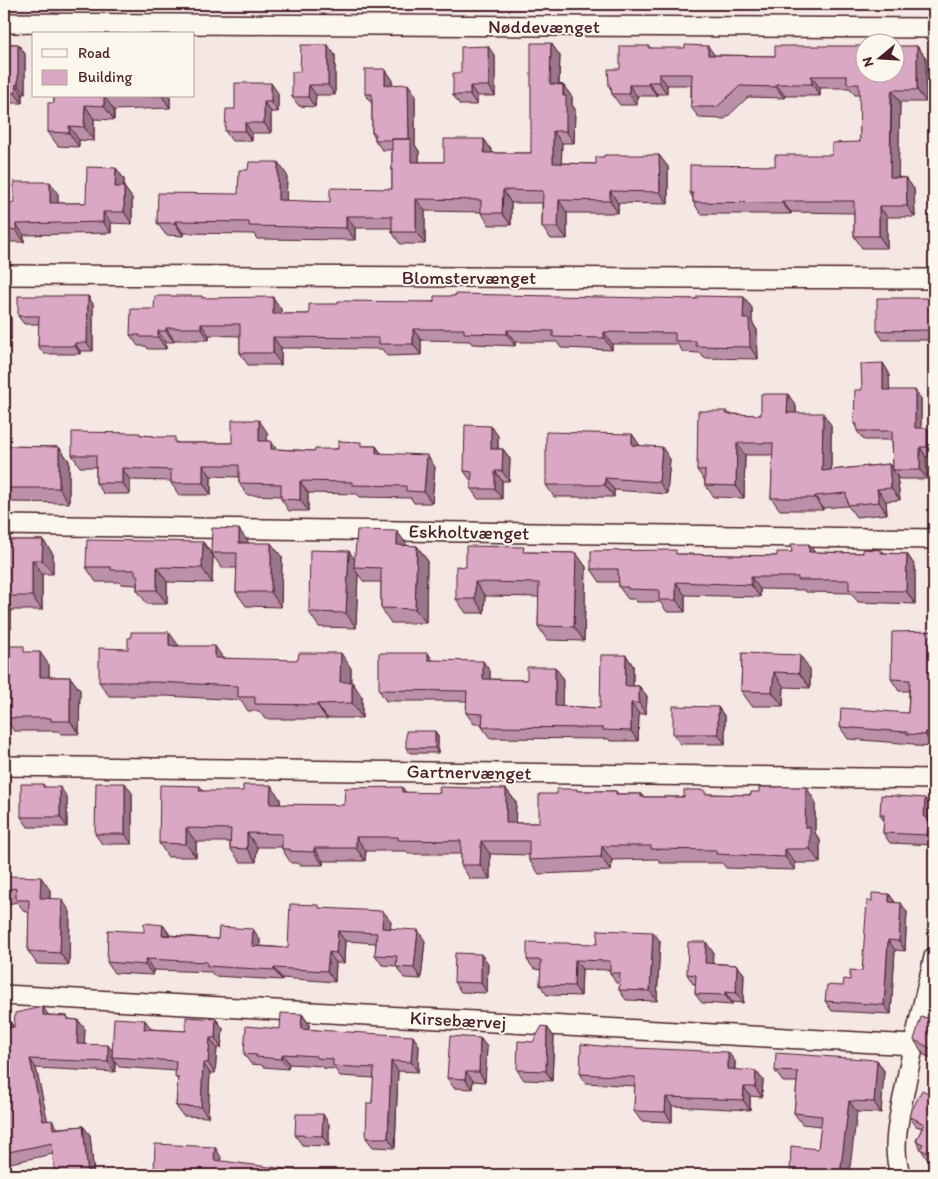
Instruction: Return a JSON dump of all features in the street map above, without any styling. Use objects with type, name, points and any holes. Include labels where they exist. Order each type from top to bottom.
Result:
[{"type":"street","name":"Nøddevænget","points":[[4,23],[934,28]]},
{"type":"street","name":"Blomstervænget","points":[[4,275],[934,278]]},
{"type":"street","name":"Eskholtvænget","points":[[4,525],[934,539]]},
{"type":"street","name":"Gartnervænget","points":[[4,766],[934,779]]},
{"type":"street","points":[[901,1175],[898,1167],[897,1133],[913,1045],[934,957]]},
{"type":"street","name":"Kirsebærvej","points":[[4,994],[913,1045]]},
{"type":"building","points":[[531,43],[551,43],[550,84],[563,85],[563,96],[566,96],[566,131],[553,131],[553,163],[596,164],[596,157],[604,157],[604,155],[659,155],[660,192],[610,191],[610,201],[559,200],[558,227],[542,227],[543,191],[503,190],[502,213],[481,213],[481,200],[416,199],[416,232],[392,232],[392,216],[346,216],[346,228],[249,226],[249,222],[175,221],[175,223],[157,223],[158,193],[238,194],[239,170],[248,170],[249,162],[278,162],[278,200],[330,202],[330,188],[392,189],[392,139],[411,139],[411,162],[444,162],[444,139],[484,139],[484,153],[531,153]]},
{"type":"building","points":[[4,44],[18,44],[18,84],[16,84],[15,93],[4,93]]},
{"type":"building","points":[[301,45],[328,45],[328,85],[309,85],[308,97],[292,97],[292,72],[300,72]]},
{"type":"building","points":[[685,45],[708,46],[708,55],[775,56],[775,46],[856,46],[856,82],[906,82],[906,46],[917,46],[917,90],[892,90],[891,97],[890,177],[906,178],[907,206],[879,206],[879,236],[854,236],[854,201],[782,201],[782,203],[693,202],[693,193],[690,193],[690,165],[775,166],[775,155],[832,155],[832,143],[860,142],[859,84],[847,84],[847,76],[811,76],[812,84],[776,84],[776,87],[740,86],[717,107],[691,107],[692,74],[659,74],[659,82],[648,82],[649,85],[629,85],[629,94],[612,94],[611,87],[609,86],[608,69],[620,69],[620,46],[685,48]]},
{"type":"building","points":[[488,46],[489,86],[470,86],[470,95],[453,95],[453,73],[461,73],[461,47]]},
{"type":"building","points":[[365,69],[385,69],[385,85],[408,84],[409,139],[375,140],[375,133],[372,133],[372,94],[365,94]]},
{"type":"building","points":[[235,83],[271,83],[271,102],[264,102],[264,123],[245,123],[245,131],[225,131],[226,109],[235,109]]},
{"type":"building","points":[[54,98],[104,98],[104,106],[85,105],[84,127],[69,126],[69,133],[48,132],[48,103],[54,103]]},
{"type":"building","points":[[87,167],[116,168],[115,187],[124,187],[124,212],[103,212],[103,222],[16,224],[16,230],[4,230],[4,203],[14,203],[14,182],[50,182],[50,203],[86,203]]},
{"type":"building","points":[[455,294],[697,299],[697,296],[744,297],[743,319],[749,319],[750,347],[696,346],[696,341],[675,341],[675,333],[604,332],[604,338],[553,337],[553,331],[507,330],[507,334],[464,333],[464,329],[413,329],[413,344],[379,344],[379,338],[273,337],[273,353],[240,353],[240,324],[201,324],[201,328],[166,328],[166,331],[158,331],[158,337],[130,335],[131,309],[154,309],[155,296],[202,296],[202,298],[273,297],[273,314],[309,314],[309,304],[338,304],[338,301],[434,302],[434,296],[455,296]]},
{"type":"building","points":[[18,296],[88,296],[87,343],[75,343],[75,346],[38,346],[39,316],[18,316]]},
{"type":"building","points":[[877,298],[929,298],[929,330],[877,331]]},
{"type":"building","points":[[883,363],[883,390],[915,390],[915,428],[927,428],[927,447],[920,447],[920,470],[893,470],[892,431],[857,431],[857,424],[854,424],[855,390],[862,390],[861,364]]},
{"type":"building","points":[[761,394],[788,394],[787,413],[823,413],[822,471],[889,464],[891,488],[877,489],[879,502],[848,505],[846,493],[815,496],[815,498],[771,498],[773,443],[737,443],[736,486],[705,485],[705,470],[697,470],[698,411],[727,411],[726,414],[761,415]]},
{"type":"building","points":[[232,420],[259,420],[259,441],[271,441],[271,449],[315,451],[315,449],[338,449],[338,441],[361,442],[361,446],[376,446],[376,453],[427,455],[424,492],[406,491],[406,486],[352,485],[352,482],[300,481],[300,500],[281,499],[281,484],[239,483],[239,465],[203,465],[203,483],[171,483],[171,470],[122,468],[122,483],[96,483],[96,455],[72,455],[72,432],[140,433],[140,435],[154,437],[175,437],[175,443],[232,443]]},
{"type":"building","points":[[465,425],[491,426],[491,449],[503,449],[502,471],[495,471],[495,489],[471,489],[472,472],[464,471]]},
{"type":"building","points":[[546,432],[632,434],[632,445],[662,447],[659,482],[605,478],[605,485],[546,485]]},
{"type":"building","points":[[4,446],[59,447],[59,488],[4,488]]},
{"type":"building","points":[[212,528],[239,529],[239,543],[271,543],[271,592],[236,592],[237,553],[211,553]]},
{"type":"building","points":[[357,530],[397,531],[397,545],[417,546],[415,609],[381,608],[381,568],[354,567]]},
{"type":"building","points":[[4,540],[43,540],[42,560],[32,560],[32,596],[4,596]]},
{"type":"building","points":[[87,540],[203,542],[202,568],[157,567],[157,590],[137,590],[138,575],[135,575],[135,570],[111,570],[111,567],[86,567]]},
{"type":"building","points":[[791,544],[809,544],[809,552],[863,553],[863,549],[881,550],[881,553],[907,554],[906,591],[849,590],[849,580],[798,580],[798,577],[751,577],[751,585],[676,582],[676,600],[659,600],[659,590],[619,587],[618,569],[591,569],[591,551],[676,550],[676,554],[777,556],[777,552],[792,552]]},
{"type":"building","points":[[466,546],[524,547],[523,552],[576,553],[574,627],[538,626],[539,583],[475,582],[475,599],[456,599],[456,566],[466,567]]},
{"type":"building","points":[[310,550],[349,551],[346,613],[309,612]]},
{"type":"building","points":[[934,631],[934,732],[926,732],[925,735],[840,727],[841,708],[908,713],[910,680],[891,679],[892,632]]},
{"type":"building","points":[[131,632],[169,632],[169,646],[215,646],[215,658],[298,660],[299,653],[341,653],[340,682],[352,682],[352,703],[317,705],[255,704],[255,697],[238,697],[238,686],[156,682],[99,682],[99,648],[128,649],[128,638],[131,638]]},
{"type":"building","points":[[5,646],[24,646],[24,652],[40,652],[40,677],[70,677],[70,721],[51,721],[51,718],[5,718]]},
{"type":"building","points":[[379,653],[428,653],[428,660],[483,661],[483,679],[527,680],[527,667],[555,667],[555,706],[600,708],[601,655],[626,655],[625,686],[639,686],[639,703],[631,703],[631,731],[603,730],[603,728],[482,727],[483,714],[466,713],[467,691],[379,690]]},
{"type":"building","points":[[742,653],[800,655],[799,673],[774,672],[772,692],[741,691]]},
{"type":"building","points":[[673,706],[718,707],[718,734],[673,734]]},
{"type":"building","points":[[406,731],[435,731],[435,748],[406,748]]},
{"type":"building","points":[[96,783],[125,783],[125,834],[95,834]]},
{"type":"building","points":[[21,784],[43,784],[43,787],[60,787],[60,817],[21,817]]},
{"type":"building","points":[[160,785],[200,786],[199,791],[243,791],[243,785],[271,785],[270,804],[344,805],[345,788],[402,787],[402,792],[440,793],[439,787],[506,789],[506,823],[539,823],[539,794],[557,794],[557,789],[616,791],[616,794],[641,794],[641,797],[684,797],[684,790],[705,790],[705,794],[751,795],[751,792],[759,792],[759,787],[806,787],[805,827],[810,827],[810,849],[785,849],[785,857],[716,854],[716,850],[651,849],[651,846],[602,846],[601,857],[529,860],[529,841],[481,841],[480,865],[461,865],[461,841],[398,840],[398,837],[356,837],[356,848],[314,848],[314,852],[282,849],[282,834],[247,833],[247,849],[230,848],[231,829],[186,828],[186,844],[159,843]]},
{"type":"building","points":[[881,795],[925,798],[924,817],[929,818],[927,835],[883,833],[884,815],[880,815]]},
{"type":"building","points":[[4,876],[41,877],[40,898],[62,899],[60,953],[28,951],[29,900],[16,900],[16,888],[4,890]]},
{"type":"building","points":[[872,893],[889,894],[889,902],[901,903],[899,941],[888,940],[884,1005],[825,1001],[827,985],[843,986],[844,979],[850,980],[850,970],[862,971],[867,901],[872,901]]},
{"type":"building","points":[[290,904],[319,905],[319,908],[383,911],[382,928],[418,930],[414,968],[396,967],[397,956],[375,955],[377,933],[338,931],[336,953],[329,952],[327,971],[207,966],[207,962],[146,959],[145,965],[107,962],[108,930],[144,932],[144,923],[163,925],[162,935],[218,939],[219,927],[253,929],[252,946],[288,948]]},
{"type":"building","points":[[598,930],[653,932],[650,991],[619,990],[620,973],[610,973],[610,961],[575,960],[574,986],[540,985],[541,960],[527,960],[527,942],[597,944]]},
{"type":"building","points":[[688,942],[706,942],[705,963],[737,965],[736,993],[725,992],[725,995],[695,994],[696,975],[687,974]]},
{"type":"building","points":[[455,953],[481,954],[481,983],[454,982]]},
{"type":"building","points":[[934,999],[934,1050],[914,1040],[921,1017],[927,1018]]},
{"type":"building","points":[[43,1007],[43,1015],[67,1016],[67,1019],[78,1020],[77,1044],[108,1045],[108,1062],[30,1059],[43,1121],[52,1120],[53,1129],[83,1126],[88,1175],[55,1175],[52,1143],[4,1153],[4,1015],[8,1028],[14,1027],[15,1013]]},
{"type":"building","points":[[281,1013],[302,1014],[301,1029],[413,1036],[411,1062],[391,1061],[388,1138],[366,1138],[367,1103],[372,1103],[374,1068],[333,1066],[333,1059],[316,1058],[316,1056],[283,1054],[281,1059],[244,1054],[246,1026],[280,1029]]},
{"type":"building","points":[[186,1017],[216,1019],[215,1038],[210,1038],[208,1063],[203,1063],[201,1107],[176,1106],[178,1077],[175,1077],[176,1061],[112,1057],[114,1018],[145,1020],[144,1029],[186,1031]]},
{"type":"building","points":[[542,1026],[547,1027],[546,1071],[517,1070],[518,1041],[533,1042]]},
{"type":"building","points":[[450,1036],[480,1038],[479,1072],[466,1072],[465,1079],[447,1078]]},
{"type":"building","points":[[581,1044],[728,1052],[728,1069],[756,1071],[755,1087],[744,1087],[743,1100],[666,1097],[665,1112],[634,1111],[635,1077],[580,1074]]},
{"type":"building","points":[[776,1053],[877,1060],[874,1102],[849,1101],[840,1175],[790,1175],[791,1146],[818,1149],[822,1116],[794,1113],[798,1072],[775,1071]]},
{"type":"building","points":[[922,1090],[934,1096],[934,1156],[920,1149],[923,1144],[916,1141],[924,1124],[909,1116]]},
{"type":"building","points":[[296,1114],[323,1114],[322,1136],[295,1135]]},
{"type":"building","points":[[155,1144],[215,1147],[214,1160],[333,1175],[154,1175]]},
{"type":"building","points":[[695,1170],[722,1174],[722,1175],[694,1175]]}]
